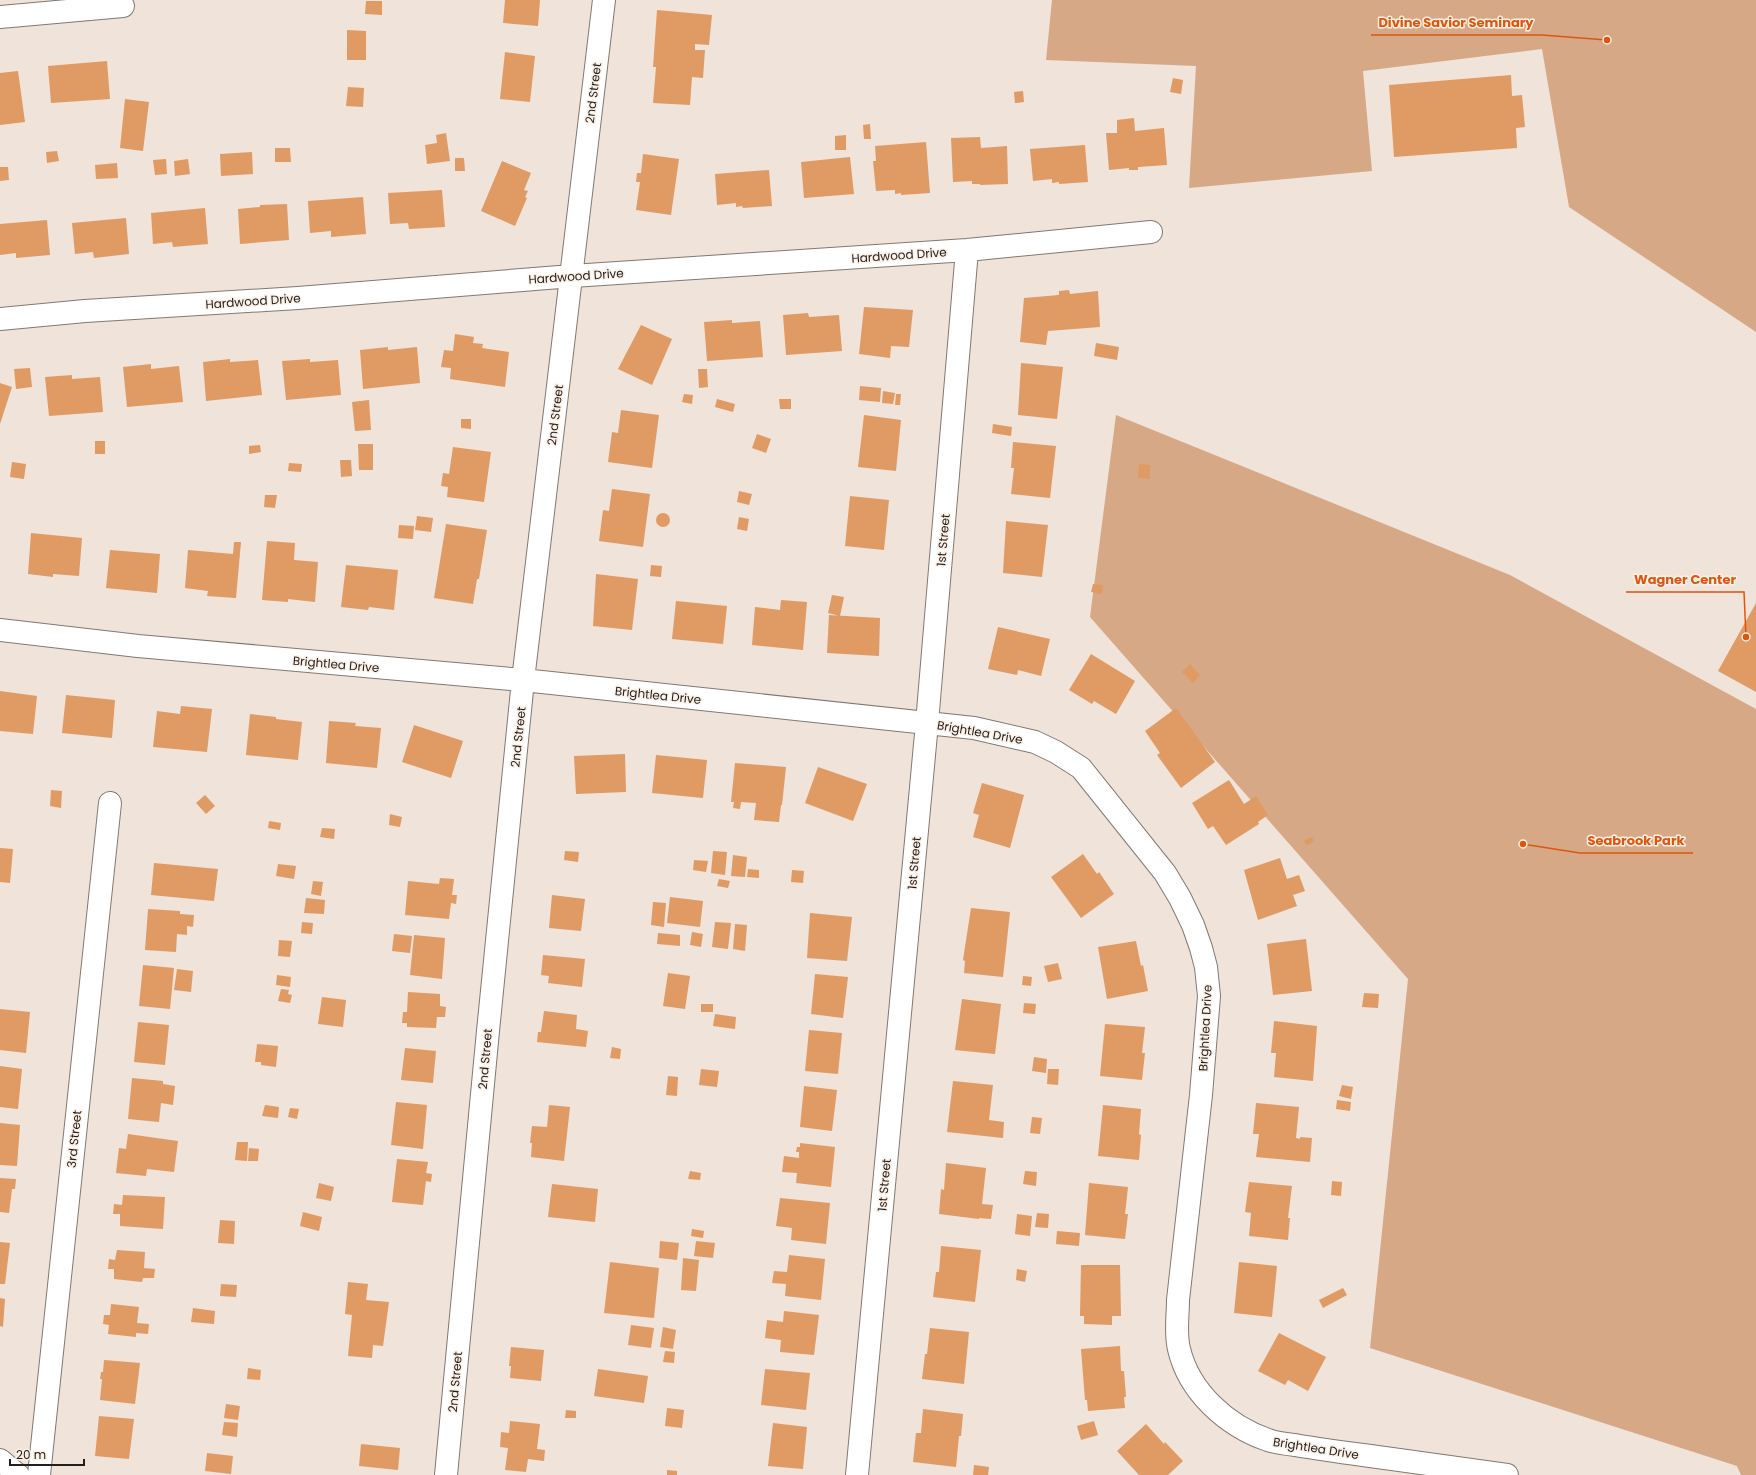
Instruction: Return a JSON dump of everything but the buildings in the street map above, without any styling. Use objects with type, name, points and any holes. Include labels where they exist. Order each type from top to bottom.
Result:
[{"type":"street","name":"2nd Street","points":[[446,1475],[487,1038],[523,680],[604,0]]},
{"type":"street","points":[[0,17],[123,6]]},
{"type":"street","name":"Hardwood Drive","points":[[0,320],[85,311],[298,298],[572,276],[967,250],[1151,232]]},
{"type":"street","name":"1st Street","points":[[857,1475],[927,723],[967,250]]},
{"type":"street","name":"Brightlea Drive","points":[[0,630],[138,646],[523,680],[974,728],[1035,742],[1056,752],[1081,768],[1165,872],[1193,925],[1206,967],[1209,996],[1201,1095],[1178,1300],[1177,1334],[1179,1349],[1191,1380],[1215,1409],[1252,1434],[1269,1441],[1321,1450],[1507,1475]]},
{"type":"street","name":"3rd Street","points":[[39,1475],[110,803]]},
{"type":"street","points":[[0,1460],[18,1475]]},
{"type":"shaded area","points":[[1052,0],[1756,0],[1756,332],[1569,207],[1542,49],[1363,71],[1372,171],[1189,188],[1196,66],[1046,60]]},
{"type":"shaded area","points":[[1116,415],[1510,575],[1756,709],[1756,1475],[1741,1475],[1737,1466],[1370,1348],[1408,979],[1090,617]]},
{"type":"place","name":"Divine Savior Seminary","points":[[1607,40]]},
{"type":"place","name":"Wagner Center","points":[[1746,637]]},
{"type":"place","name":"Seabrook Park","points":[[1523,844]]}]
